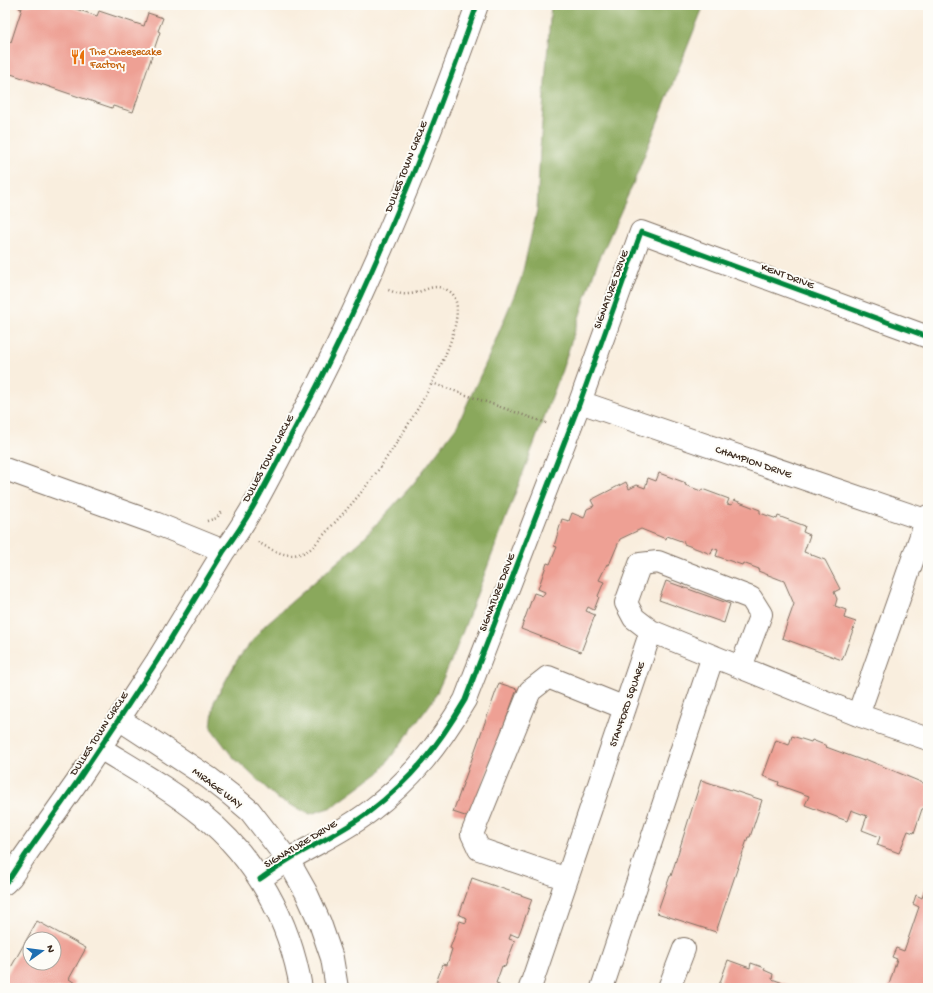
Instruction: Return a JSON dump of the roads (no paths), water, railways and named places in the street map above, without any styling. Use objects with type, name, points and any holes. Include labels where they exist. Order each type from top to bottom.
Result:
[{"type":"street","name":"DULLES TOWN CIRCLE","points":[[5,883],[12,877],[24,857],[100,748],[164,649],[224,551],[237,534],[262,492],[313,394],[366,282],[405,193],[442,101],[477,5]]},
{"type":"street","name":"KENT DRIVE","points":[[641,232],[928,337]]},
{"type":"street","name":"SIGNATURE DRIVE","points":[[260,879],[288,860],[333,835],[368,813],[398,789],[425,760],[448,729],[466,700],[580,402],[641,232]]},
{"type":"street","name":"CHAMPION DRIVE","points":[[580,402],[927,519]]},
{"type":"street","points":[[5,469],[155,523],[224,551]]},
{"type":"street","points":[[858,715],[927,519]]},
{"type":"street","points":[[741,667],[761,614],[751,598],[658,562],[640,564],[626,603],[634,618],[651,631],[858,715],[928,739]]},
{"type":"street","name":"STANFORD SQUARE","points":[[530,988],[651,631]]},
{"type":"street","points":[[602,988],[713,656]]},
{"type":"street","points":[[567,879],[479,849],[472,834],[530,691],[548,676],[625,708]]},
{"type":"street","name":"MIRAGE WAY","points":[[119,719],[209,778],[232,795],[250,812],[288,860],[306,892],[320,923],[332,958],[337,988]]},
{"type":"street","points":[[100,748],[180,798],[221,831],[247,860],[277,909],[289,937],[299,970],[301,988]]},
{"type":"street","points":[[669,988],[684,949]]},
{"type":"place","name":"The Cheesecake Factory","points":[[78,57]]}]
